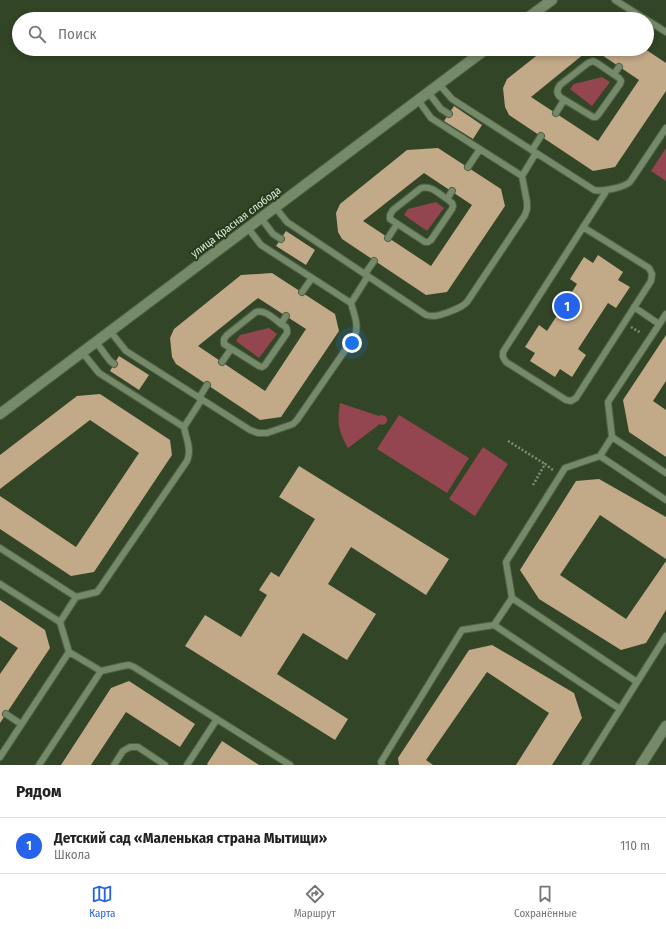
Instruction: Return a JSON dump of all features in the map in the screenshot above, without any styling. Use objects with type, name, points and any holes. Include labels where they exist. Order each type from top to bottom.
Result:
[{"type":"street","points":[[536,12],[552,0]]},
{"type":"street","name":"улица Красная слобода","points":[[0,414],[477,56]]},
{"type":"street","points":[[641,765],[666,726]]},
{"type":"lane","points":[[615,0],[632,12]]},
{"type":"lane","points":[[654,26],[666,32]]},
{"type":"lane","points":[[593,61],[614,74],[619,78],[620,84],[596,117],[593,117],[558,95],[558,87],[588,63],[593,61]]},
{"type":"lane","points":[[614,74],[619,67]]},
{"type":"lane","points":[[440,84],[452,99],[594,190],[598,191],[628,184],[666,128]]},
{"type":"lane","points":[[428,92],[441,109],[449,114]]},
{"type":"lane","points":[[418,100],[431,118],[522,176]]},
{"type":"lane","points":[[556,113],[564,100]]},
{"type":"lane","points":[[275,207],[287,222],[426,315],[436,316],[464,306],[525,215],[527,202],[522,176],[541,136]]},
{"type":"lane","points":[[468,168],[480,149]]},
{"type":"lane","points":[[426,186],[447,199],[452,202],[452,209],[431,240],[428,242],[425,242],[390,219],[391,212],[421,188],[426,186]]},
{"type":"lane","points":[[583,227],[649,268],[652,274],[651,281],[576,398],[571,401],[566,400],[506,362],[503,357],[503,352],[583,227],[607,190]]},
{"type":"lane","points":[[447,199],[452,191]]},
{"type":"lane","points":[[261,218],[273,234],[281,239]]},
{"type":"lane","points":[[388,238],[397,224]]},
{"type":"lane","points":[[110,331],[126,351],[250,430],[258,433],[267,433],[293,424],[355,336],[357,324],[350,303],[261,245],[248,228]]},
{"type":"lane","points":[[350,303],[374,261]]},
{"type":"lane","points":[[302,292],[312,278]]},
{"type":"lane","points":[[634,307],[659,324]]},
{"type":"lane","points":[[256,312],[263,312],[281,324],[288,330],[287,333],[265,365],[259,366],[224,344],[225,337],[256,312]]},
{"type":"lane","points":[[494,625],[512,598],[506,562],[565,468],[600,456],[612,437],[608,402],[666,314]]},
{"type":"lane","points":[[281,324],[286,316]]},
{"type":"lane","points":[[96,342],[114,364]]},
{"type":"lane","points":[[222,362],[231,349]]},
{"type":"lane","points":[[82,352],[99,373],[184,427]]},
{"type":"lane","points":[[60,622],[76,597],[97,592],[187,461],[189,450],[184,427],[207,385]]},
{"type":"lane","points":[[612,437],[666,473]]},
{"type":"lane","points":[[600,456],[666,500]]},
{"type":"lane","points":[[0,548],[76,597]]},
{"type":"lane","points":[[0,584],[60,622],[69,652],[101,671],[129,665],[134,667],[290,765]]},
{"type":"lane","points":[[512,598],[637,682]]},
{"type":"lane","points":[[382,765],[381,762],[462,630],[494,625],[620,709]]},
{"type":"lane","points":[[585,765],[666,636]]},
{"type":"lane","points":[[0,757],[69,652]]},
{"type":"lane","points":[[39,765],[101,671]]},
{"type":"lane","points":[[6,714],[22,724]]},
{"type":"lane","points":[[187,765],[217,719]]},
{"type":"lane","points":[[114,765],[123,751],[130,747],[138,747],[165,765]]},
{"type":"path","points":[[508,441],[561,475]]},
{"type":"path","points":[[533,485],[545,464]]},
{"type":"shaded area","points":[[602,77],[610,82],[592,106],[570,89],[574,84]]},
{"type":"shaded area","points":[[666,148],[666,181],[651,171]]},
{"type":"shaded area","points":[[436,202],[444,208],[427,231],[404,215],[408,209]]},
{"type":"shaded area","points":[[269,328],[277,334],[259,358],[236,341],[240,335]]},
{"type":"shaded area","points":[[340,403],[379,416],[385,416],[387,421],[385,424],[380,424],[348,448],[339,426]]},
{"type":"shaded area","points":[[399,415],[469,458],[447,493],[377,449]]},
{"type":"shaded area","points":[[483,447],[508,464],[475,516],[449,499]]},
{"type":"building","points":[[654,55],[666,63],[666,91],[615,167],[593,171],[509,115],[505,107],[503,88],[507,79],[536,56],[581,56],[531,97],[598,141],[639,80],[603,56]]},
{"type":"building","points":[[454,106],[482,125],[473,139],[444,121]]},
{"type":"building","points":[[438,148],[501,189],[505,206],[447,292],[426,295],[342,239],[338,232],[336,213],[340,204],[407,150]],"holes":[[[424,173],[472,205],[431,266],[363,221]]]},
{"type":"building","points":[[286,231],[315,250],[306,265],[276,246]]},
{"type":"building","points":[[598,255],[623,272],[618,280],[630,287],[616,308],[608,303],[578,349],[586,355],[572,377],[560,369],[555,377],[530,361],[535,353],[525,347],[539,325],[547,331],[577,284],[570,279],[584,257],[593,263]]},
{"type":"building","points":[[272,273],[335,314],[339,331],[281,417],[260,420],[176,364],[172,357],[170,338],[174,329],[241,275]],"holes":[[[258,298],[306,329],[265,391],[198,346]]]},
{"type":"building","points":[[666,335],[666,381],[653,401],[666,410],[666,457],[629,432],[623,400]]},
{"type":"building","points":[[119,356],[149,375],[139,390],[110,371]]},
{"type":"building","points":[[100,394],[170,440],[172,455],[94,572],[71,576],[0,529],[0,496],[76,547],[139,453],[90,420],[0,489],[0,455],[77,396]]},
{"type":"building","points":[[299,466],[449,559],[426,595],[351,547],[328,584],[376,614],[347,660],[303,633],[277,674],[348,719],[335,740],[185,646],[205,615],[241,637],[267,595],[259,590],[271,572],[279,577],[315,519],[279,497]]},
{"type":"building","points":[[599,479],[666,517],[666,559],[600,515],[560,575],[626,619],[666,561],[666,610],[646,643],[621,650],[539,599],[520,570],[576,481]]},
{"type":"building","points":[[0,600],[45,630],[50,648],[0,723],[0,674],[18,648],[0,636]]},
{"type":"building","points":[[492,645],[574,693],[582,718],[552,765],[516,765],[549,713],[487,672],[426,760],[433,765],[399,765],[398,758],[469,650]]},
{"type":"building","points":[[129,681],[195,724],[180,747],[126,712],[91,765],[61,765],[111,688]]},
{"type":"building","points":[[222,741],[259,765],[208,765],[207,764]]},
{"type":"place","name":"Детский сад «Маленькая страна Мытищи»","points":[[567,306]]}]
